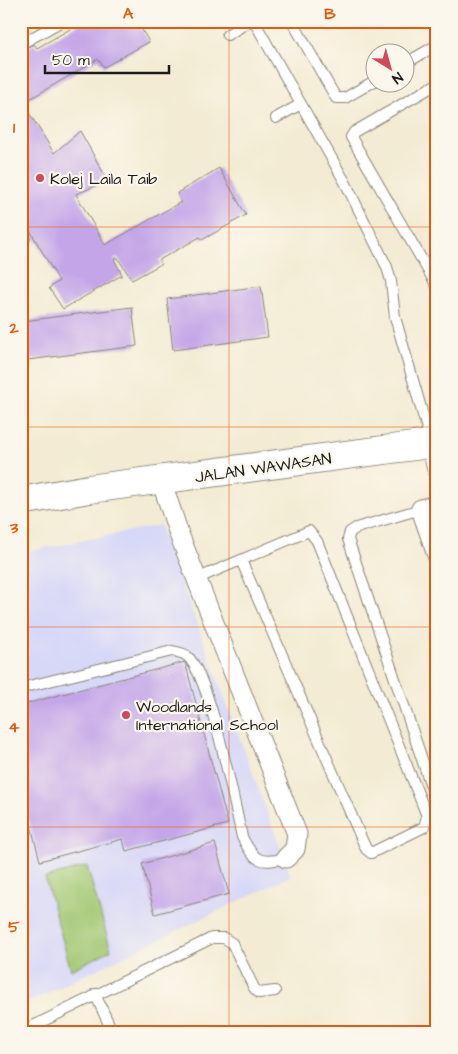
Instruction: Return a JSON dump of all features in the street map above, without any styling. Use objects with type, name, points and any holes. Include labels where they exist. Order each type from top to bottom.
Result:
[{"type":"street","name":"JALAN WAWASAN","points":[[89,490],[161,480],[435,453]]},
{"type":"street","points":[[161,480],[196,579],[297,834],[295,849],[286,858]]},
{"type":"street","points":[[21,485],[89,490]]},
{"type":"street","points":[[21,501],[89,490]]},
{"type":"street","points":[[429,507],[437,555]]},
{"type":"lane","points":[[21,44],[62,21]]},
{"type":"lane","points":[[227,35],[250,21]]},
{"type":"lane","points":[[254,21],[344,182],[387,267],[391,282],[395,317],[435,453]]},
{"type":"lane","points":[[292,21],[336,98],[345,98],[366,86]]},
{"type":"lane","points":[[416,57],[437,45]]},
{"type":"lane","points":[[437,84],[354,132],[351,137],[437,286]]},
{"type":"lane","points":[[276,118],[301,104]]},
{"type":"lane","points":[[21,232],[25,238],[21,249]]},
{"type":"lane","points":[[429,507],[356,528],[350,532],[348,539],[437,804]]},
{"type":"lane","points":[[196,579],[308,531],[314,534],[427,816],[424,827],[371,853],[366,849],[241,560]]},
{"type":"lane","points":[[21,688],[172,651],[186,655],[197,671],[208,698],[242,837],[248,848],[257,858],[266,862],[286,858]]},
{"type":"lane","points":[[21,1032],[212,938],[224,938],[232,943],[254,988],[259,994],[276,991]]},
{"type":"lane","points":[[95,994],[113,1033]]},
{"type":"shaded area","name":"Woodlands International School","points":[[160,525],[291,876],[21,1006],[21,553]]},
{"type":"green space","points":[[87,866],[111,950],[71,970],[45,878]]},
{"type":"building","points":[[78,21],[137,21],[149,42],[104,67],[98,59],[23,103],[54,153],[80,131],[108,181],[76,194],[105,245],[181,202],[177,193],[219,168],[246,215],[202,240],[200,237],[159,260],[161,264],[132,280],[117,257],[114,259],[122,275],[63,309],[49,288],[59,281],[25,222],[21,224],[21,52],[34,44],[37,48],[79,24]]},
{"type":"building","points":[[261,286],[268,337],[173,350],[167,299]]},
{"type":"building","points":[[132,307],[137,346],[28,360],[23,321]]},
{"type":"building","points":[[185,662],[228,824],[126,851],[123,839],[40,861],[21,787],[21,705]]},
{"type":"building","points":[[215,843],[229,894],[155,914],[142,864]]},
{"type":"place","name":"Kolej Laila Taib","points":[[40,178]]},
{"type":"place","name":"Woodlands International School","points":[[126,715]]}]
